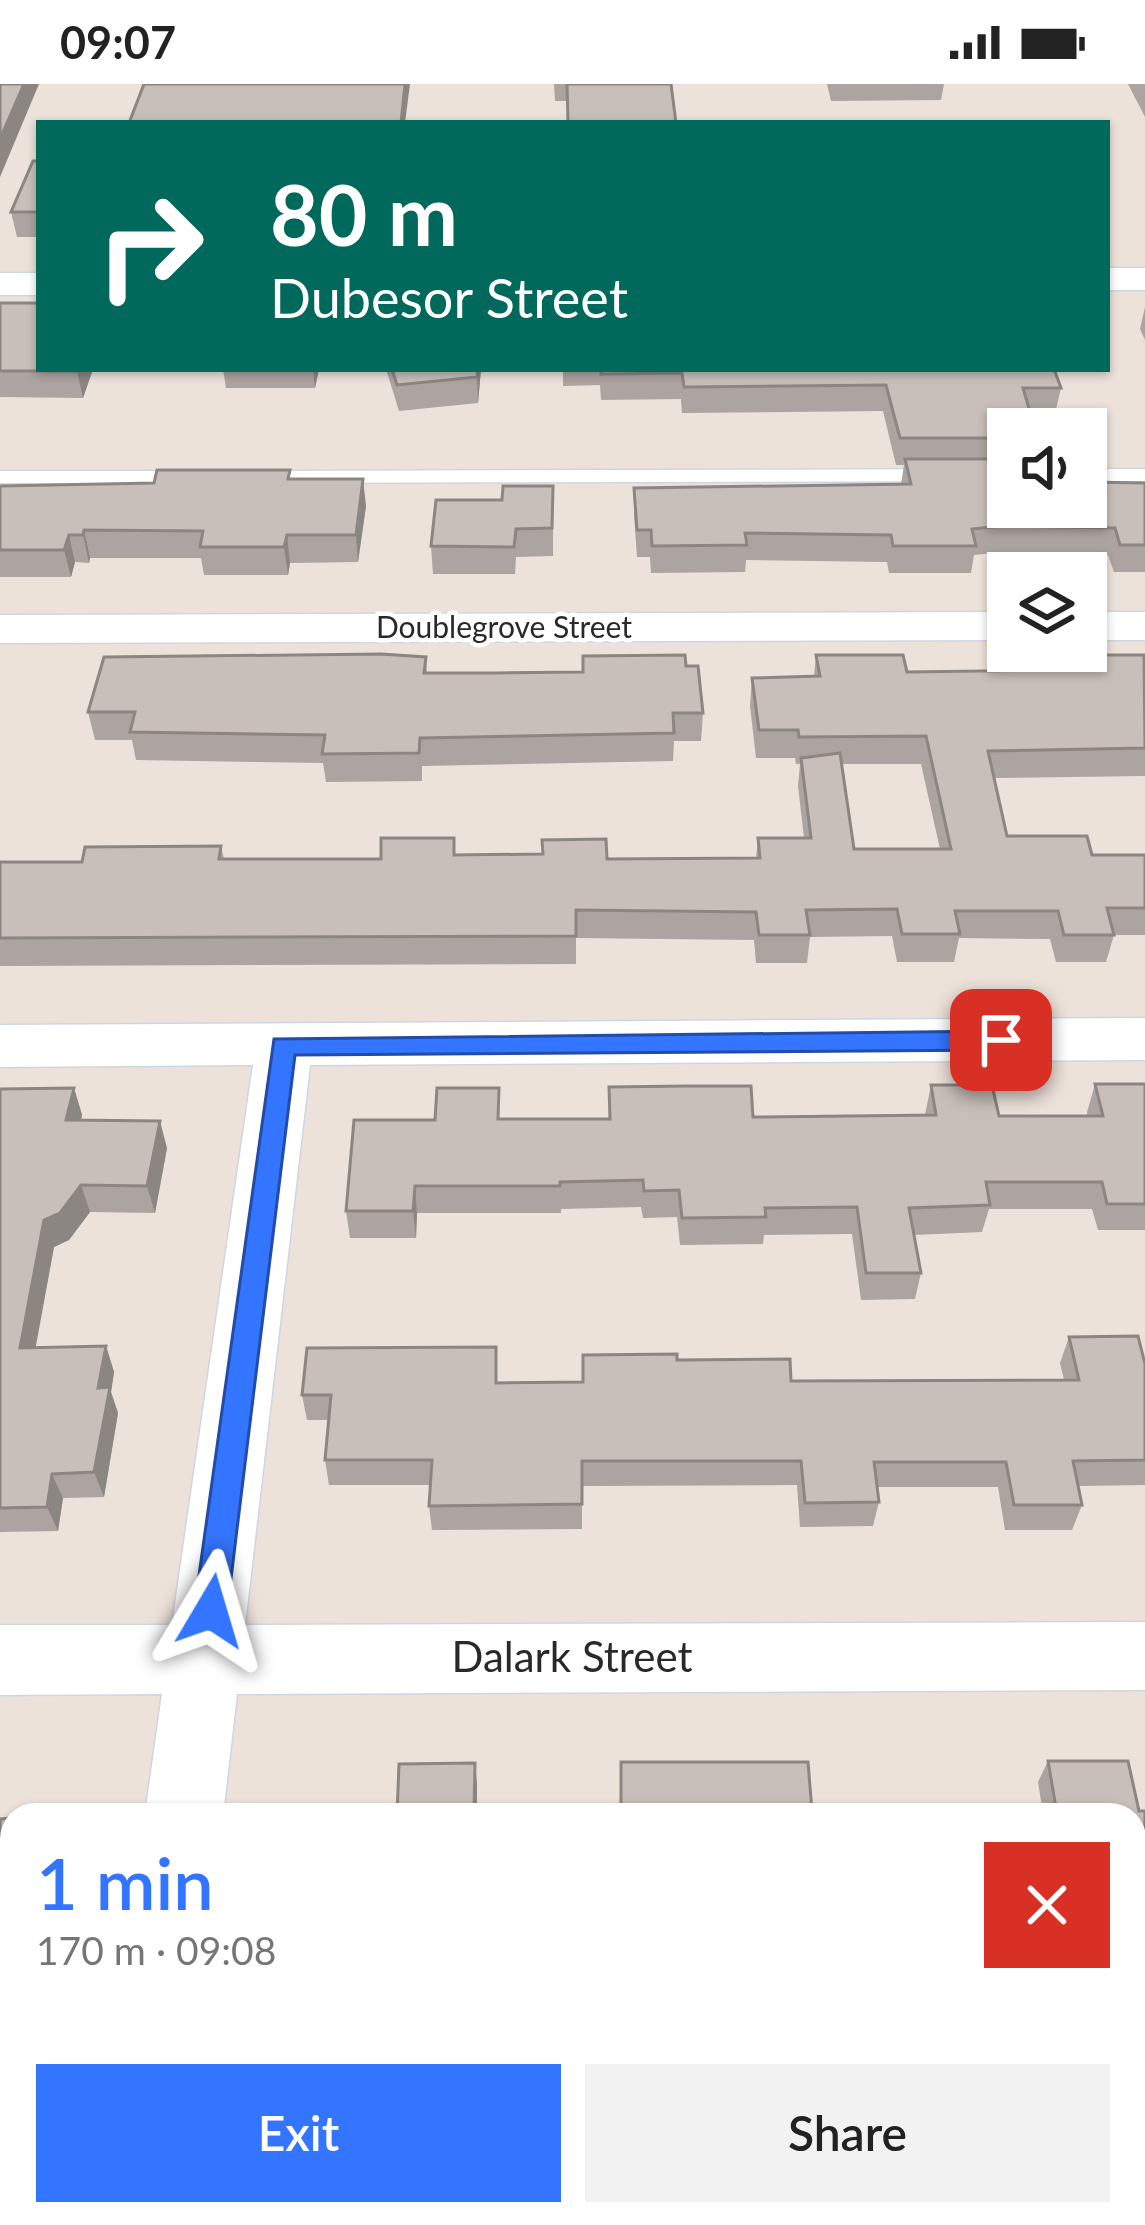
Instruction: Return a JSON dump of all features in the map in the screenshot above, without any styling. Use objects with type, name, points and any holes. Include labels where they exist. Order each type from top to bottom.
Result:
[{"type":"street","points":[[1110,279],[1145,279]]},
{"type":"street","points":[[0,284],[36,284]]},
{"type":"street","name":"Doublegrove Street","points":[[0,629],[987,626]]},
{"type":"street","points":[[1107,626],[1145,626]]},
{"type":"street","points":[[0,1046],[1145,1040]]},
{"type":"street","points":[[186,1803],[284,1045]]},
{"type":"street","name":"Dalark Street","points":[[0,1660],[1145,1656]]},
{"type":"lane","points":[[1107,475],[1145,475]]},
{"type":"lane","points":[[234,477],[987,476]]},
{"type":"lane","points":[[0,477],[211,477]]},
{"type":"building","points":[[0,84],[24,84],[0,139]]},
{"type":"building","points":[[144,84],[405,84],[401,120],[130,120]]},
{"type":"building","points":[[567,84],[671,84],[676,120],[568,120]]},
{"type":"building","points":[[33,161],[36,161],[36,212],[11,212]]},
{"type":"building","points":[[0,303],[36,303],[36,371],[0,371]]},
{"type":"building","points":[[393,372],[478,372],[477,377],[397,385]]},
{"type":"building","points":[[601,372],[1055,372],[1061,388],[1023,388],[1029,408],[987,408],[987,438],[900,438],[886,385],[684,387],[682,373]]},
{"type":"building","points":[[905,459],[987,459],[987,527],[972,529],[976,546],[893,546],[891,535],[745,533],[747,545],[652,546],[651,530],[637,530],[634,488],[911,484]]},
{"type":"building","points":[[157,470],[290,470],[288,479],[363,479],[356,535],[287,535],[284,547],[200,547],[203,531],[84,530],[83,535],[69,535],[64,550],[0,550],[0,486],[154,483]]},
{"type":"building","points":[[1107,482],[1145,483],[1145,545],[1120,545],[1115,528],[1107,528]]},
{"type":"building","points":[[503,486],[553,486],[552,528],[516,529],[514,547],[431,546],[436,500],[502,500]]},
{"type":"building","points":[[685,655],[686,666],[698,666],[703,713],[673,713],[674,733],[420,738],[419,753],[322,754],[325,735],[130,732],[135,712],[88,712],[104,657],[426,657],[424,673],[583,672],[583,656]]},
{"type":"building","points":[[816,655],[903,655],[907,672],[1107,672],[1107,655],[1144,655],[1145,748],[988,751],[1007,836],[1087,836],[1092,855],[1145,855],[1145,908],[1107,908],[1114,935],[1064,935],[1058,911],[955,911],[960,934],[902,934],[897,909],[806,910],[810,935],[759,935],[756,912],[576,910],[576,936],[0,938],[0,862],[82,862],[85,847],[221,846],[219,859],[381,859],[381,838],[454,838],[454,855],[543,854],[542,840],[606,839],[607,859],[760,858],[758,838],[811,838],[801,758],[840,753],[854,849],[951,849],[926,736],[799,737],[798,730],[759,730],[752,678],[820,676]]},
{"type":"building","points":[[1095,1084],[1145,1084],[1145,1204],[1107,1204],[1102,1182],[986,1182],[990,1205],[909,1208],[921,1273],[866,1273],[857,1207],[765,1208],[766,1217],[682,1218],[679,1190],[644,1191],[643,1180],[560,1182],[560,1186],[415,1186],[413,1211],[346,1211],[354,1120],[435,1120],[437,1088],[499,1088],[498,1119],[610,1119],[609,1087],[687,1086],[751,1086],[753,1117],[936,1115],[931,1085],[992,1085],[999,1116],[1103,1116]]},
{"type":"building","points":[[74,1088],[66,1120],[160,1121],[147,1186],[81,1185],[60,1213],[44,1220],[20,1348],[106,1346],[98,1388],[110,1387],[94,1472],[52,1474],[47,1507],[0,1508],[0,1089]]},
{"type":"building","points":[[1138,1336],[1145,1364],[1145,1460],[1073,1461],[1082,1505],[1014,1505],[1006,1462],[874,1462],[879,1502],[805,1503],[801,1461],[582,1461],[582,1504],[429,1506],[432,1460],[325,1460],[331,1395],[302,1395],[307,1348],[496,1347],[496,1383],[583,1382],[583,1355],[677,1354],[677,1360],[790,1359],[791,1381],[1079,1380],[1069,1337]]},
{"type":"building","points":[[1048,1761],[1128,1761],[1137,1803],[1055,1803]]},
{"type":"building","points":[[621,1762],[808,1762],[811,1803],[621,1803]]},
{"type":"building","points":[[475,1763],[474,1803],[397,1803],[399,1764]]},
{"type":"route","points":[[211,1611],[284,1045],[1001,1040]]}]
